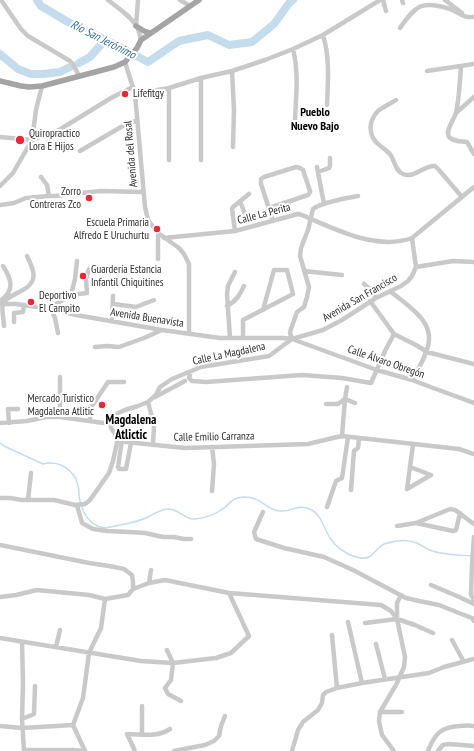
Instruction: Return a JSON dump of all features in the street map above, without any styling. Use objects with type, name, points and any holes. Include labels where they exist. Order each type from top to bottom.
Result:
[{"type":"main road","points":[[0,81],[20,86],[42,86],[114,67],[127,61],[141,40],[199,0]]},
{"type":"main road","points":[[136,26],[150,33]]},
{"type":"street","points":[[1,0],[21,29],[28,36],[70,61],[79,76]]},
{"type":"street","points":[[108,0],[127,15],[136,26],[141,40]]},
{"type":"street","points":[[136,26],[138,0]]},
{"type":"street","points":[[180,0],[190,6]]},
{"type":"street","points":[[135,94],[168,88],[232,71],[265,60],[323,35],[380,0]]},
{"type":"street","points":[[383,0],[386,11]]},
{"type":"street","points":[[445,0],[468,18]]},
{"type":"street","points":[[400,28],[409,15],[422,1],[435,2],[468,18],[474,17]]},
{"type":"street","points":[[323,35],[327,52],[328,68],[327,105]]},
{"type":"street","points":[[293,49],[297,73],[295,120]]},
{"type":"street","name":"Avenida del Rosal","points":[[127,61],[135,94],[143,192],[148,220],[158,233],[179,248],[189,264],[189,333]]},
{"type":"street","points":[[427,71],[474,64]]},
{"type":"street","points":[[461,66],[456,113],[448,133],[449,136],[455,140],[467,142],[474,140]]},
{"type":"street","points":[[232,71],[234,110],[233,147]]},
{"type":"street","points":[[201,78],[201,160]]},
{"type":"street","points":[[0,186],[13,173],[32,140],[36,110],[42,86]]},
{"type":"street","points":[[0,137],[32,140],[59,130],[111,98],[134,87]]},
{"type":"street","points":[[168,88],[169,160]]},
{"type":"street","points":[[456,113],[474,97]]},
{"type":"street","points":[[396,100],[377,112],[371,122],[370,130],[376,142],[390,155],[398,171],[404,175],[412,175],[430,166],[435,166],[462,197]]},
{"type":"street","points":[[80,152],[121,127],[138,120]]},
{"type":"street","points":[[467,142],[474,154]]},
{"type":"street","points":[[324,204],[317,170],[329,168],[330,158]]},
{"type":"street","points":[[269,208],[309,194],[310,191],[302,169],[296,167],[261,179],[261,184],[273,221]]},
{"type":"street","points":[[41,177],[47,185],[49,196]]},
{"type":"street","points":[[474,187],[412,238],[416,267],[453,261],[474,262]]},
{"type":"street","points":[[0,205],[26,198],[100,192],[143,192]]},
{"type":"street","points":[[235,231],[232,207],[249,194]]},
{"type":"street","points":[[292,339],[290,333],[291,328],[297,312],[304,307],[307,297],[308,287],[300,256],[301,248],[314,208],[324,204],[358,196]]},
{"type":"street","points":[[240,201],[248,222]]},
{"type":"street","name":"Calle La Perita","points":[[164,238],[235,231],[298,214],[342,232],[374,240],[390,242],[412,238]]},
{"type":"street","points":[[158,233],[158,259]]},
{"type":"street","points":[[1,303],[23,290],[33,279],[33,270],[27,256]]},
{"type":"street","points":[[72,295],[77,261]]},
{"type":"street","points":[[3,266],[9,276],[10,285],[9,290],[1,303],[4,326]]},
{"type":"street","name":"Avenida San Francisco","points":[[292,339],[323,330],[342,320],[376,298],[401,286],[412,276],[416,267]]},
{"type":"street","points":[[58,333],[55,318],[51,309],[56,304],[72,295],[87,293],[86,279],[89,269]]},
{"type":"street","points":[[243,338],[243,320],[262,310],[292,294],[287,270],[274,270],[262,310]]},
{"type":"street","points":[[304,271],[342,275]]},
{"type":"street","points":[[230,338],[227,294],[228,286],[235,272]]},
{"type":"street","points":[[364,284],[376,298]]},
{"type":"street","points":[[228,306],[238,298],[244,286]]},
{"type":"street","points":[[390,291],[420,316],[430,339],[427,352],[412,380]]},
{"type":"street","points":[[112,321],[113,296]]},
{"type":"street","points":[[113,304],[136,308],[154,300]]},
{"type":"street","points":[[370,302],[394,334],[427,352],[474,364]]},
{"type":"street","name":"Avenida Buenavista","points":[[1,303],[51,309],[76,315],[209,337],[292,339]]},
{"type":"street","points":[[14,322],[14,313],[23,312],[24,305]]},
{"type":"street","points":[[95,347],[119,347],[162,330]]},
{"type":"street","points":[[189,372],[189,378],[192,381],[206,382],[302,375],[342,378],[371,383],[394,334]]},
{"type":"street","name":"Calle Álvaro Obregón","points":[[292,339],[474,403]]},
{"type":"street","name":"Calle La Magdalena","points":[[111,424],[112,420],[118,414],[148,402],[153,398],[160,387],[189,372],[201,367],[269,356],[292,339]]},
{"type":"street","points":[[60,377],[60,417]]},
{"type":"street","points":[[153,398],[185,381]]},
{"type":"street","points":[[90,421],[90,409],[108,382],[124,382]]},
{"type":"street","points":[[347,387],[342,436],[458,449],[474,454]]},
{"type":"street","points":[[345,399],[355,403]]},
{"type":"street","points":[[326,404],[338,404],[345,399]]},
{"type":"street","points":[[148,402],[154,425],[153,445]]},
{"type":"street","points":[[9,423],[8,409],[18,409]]},
{"type":"street","points":[[0,423],[27,421],[46,417],[60,417],[111,424],[111,428],[120,439],[118,467],[119,469],[125,470],[130,443]]},
{"type":"street","name":"Calle Emilio Carranza","points":[[120,439],[130,443],[185,448],[308,444],[342,436]]},
{"type":"street","points":[[327,507],[336,481],[342,478],[348,437]]},
{"type":"street","points":[[0,498],[54,500],[77,505],[85,504],[90,500],[108,473],[120,439]]},
{"type":"street","points":[[352,490],[354,451],[358,448],[359,439]]},
{"type":"street","points":[[410,467],[431,475],[407,489],[410,467],[413,445]]},
{"type":"street","points":[[212,447],[214,464],[212,491]]},
{"type":"street","points":[[28,500],[31,473]]},
{"type":"street","points":[[77,505],[82,523],[93,529],[107,532],[134,532],[163,537],[191,539]]},
{"type":"street","points":[[416,524],[450,509],[460,513],[474,524]]},
{"type":"street","points":[[263,512],[254,532],[256,540],[324,557],[384,585],[401,595],[419,601],[439,605],[473,619]]},
{"type":"street","points":[[397,526],[416,524],[453,531],[456,530],[460,513]]},
{"type":"street","points":[[474,537],[472,548],[471,595],[474,600]]},
{"type":"street","points":[[0,545],[124,570],[132,575],[134,582],[133,589]]},
{"type":"street","points":[[149,583],[151,570]]},
{"type":"street","points":[[0,597],[37,590],[89,595],[105,599],[128,595],[133,589],[149,583],[165,580],[229,593],[381,604],[391,611],[397,619]]},
{"type":"street","points":[[432,585],[474,604]]},
{"type":"street","points":[[0,638],[141,661],[173,663],[216,658],[231,653],[249,636],[229,593]]},
{"type":"street","points":[[394,751],[382,735],[379,721],[380,712],[404,667],[405,657],[397,619],[397,603],[401,595]]},
{"type":"street","points":[[22,642],[22,728],[24,750],[85,751],[73,725],[83,698],[89,653],[101,628],[105,599]]},
{"type":"street","points":[[365,623],[397,619],[433,633]]},
{"type":"street","points":[[348,622],[362,683]]},
{"type":"street","points":[[56,647],[60,630]]},
{"type":"street","points":[[332,635],[337,688]]},
{"type":"street","points":[[452,640],[464,662]]},
{"type":"street","points":[[376,644],[385,679]]},
{"type":"street","points":[[167,650],[173,663],[171,680],[165,688],[168,694],[181,700]]},
{"type":"street","points":[[292,751],[298,730],[303,722],[318,710],[322,703],[323,695],[326,692],[337,688],[362,683],[429,673],[444,667],[474,659]]},
{"type":"street","points":[[22,719],[34,714],[35,686]]},
{"type":"street","points":[[142,706],[142,734]]},
{"type":"street","points":[[380,712],[402,712]]},
{"type":"street","points":[[174,751],[205,745],[214,741],[219,736],[225,716]]},
{"type":"street","points":[[0,726],[22,728],[73,725]]},
{"type":"street","points":[[428,751],[434,738],[445,728],[465,725],[474,726]]},
{"type":"street","points":[[135,751],[127,734],[155,735],[164,733],[170,729]]},
{"type":"street","points":[[438,751],[443,745],[449,744],[473,748]]},
{"type":"waterway","name":"Río San Jerónimo","points":[[37,0],[41,6],[68,22],[148,62],[179,41],[208,35],[229,45],[252,42],[274,24],[293,0]]},
{"type":"waterway","points":[[79,63],[90,57],[105,40]]},
{"type":"waterway","points":[[0,54],[18,69],[31,74],[60,72],[72,66]]},
{"type":"waterway","points":[[0,443],[43,464],[49,463],[60,465],[70,471],[74,475],[79,488],[80,501],[84,512],[95,525],[100,527],[106,528],[138,521],[161,510],[167,509],[176,511],[192,519],[202,518],[218,512],[233,500],[244,497],[255,499],[275,510],[280,511],[303,507],[312,510],[318,516],[335,544],[352,556],[362,558],[370,557],[380,546],[404,540],[417,543],[428,550],[472,556]]},
{"type":"place","name":"Lifefitgy","points":[[125,94]]},
{"type":"place","name":"Quiropractico Lora E Hijos","points":[[20,140]]},
{"type":"place","name":"Zorro Contreras Zco","points":[[89,198]]},
{"type":"place","name":"Escuela Primaria Alfredo E Uruchurtu","points":[[157,229]]},
{"type":"place","name":"Guardería Estancia Infantil Chiquitines","points":[[83,276]]},
{"type":"place","name":"Deportivo El Campito","points":[[31,302]]},
{"type":"place","name":"Mercado Turístico Magdalena Atlitic","points":[[102,405]]},
{"type":"district","name":"Pueblo Nuevo Bajo","points":[[315,120]]},
{"type":"district","name":"Magdalena Atlictic","points":[[131,428]]}]
